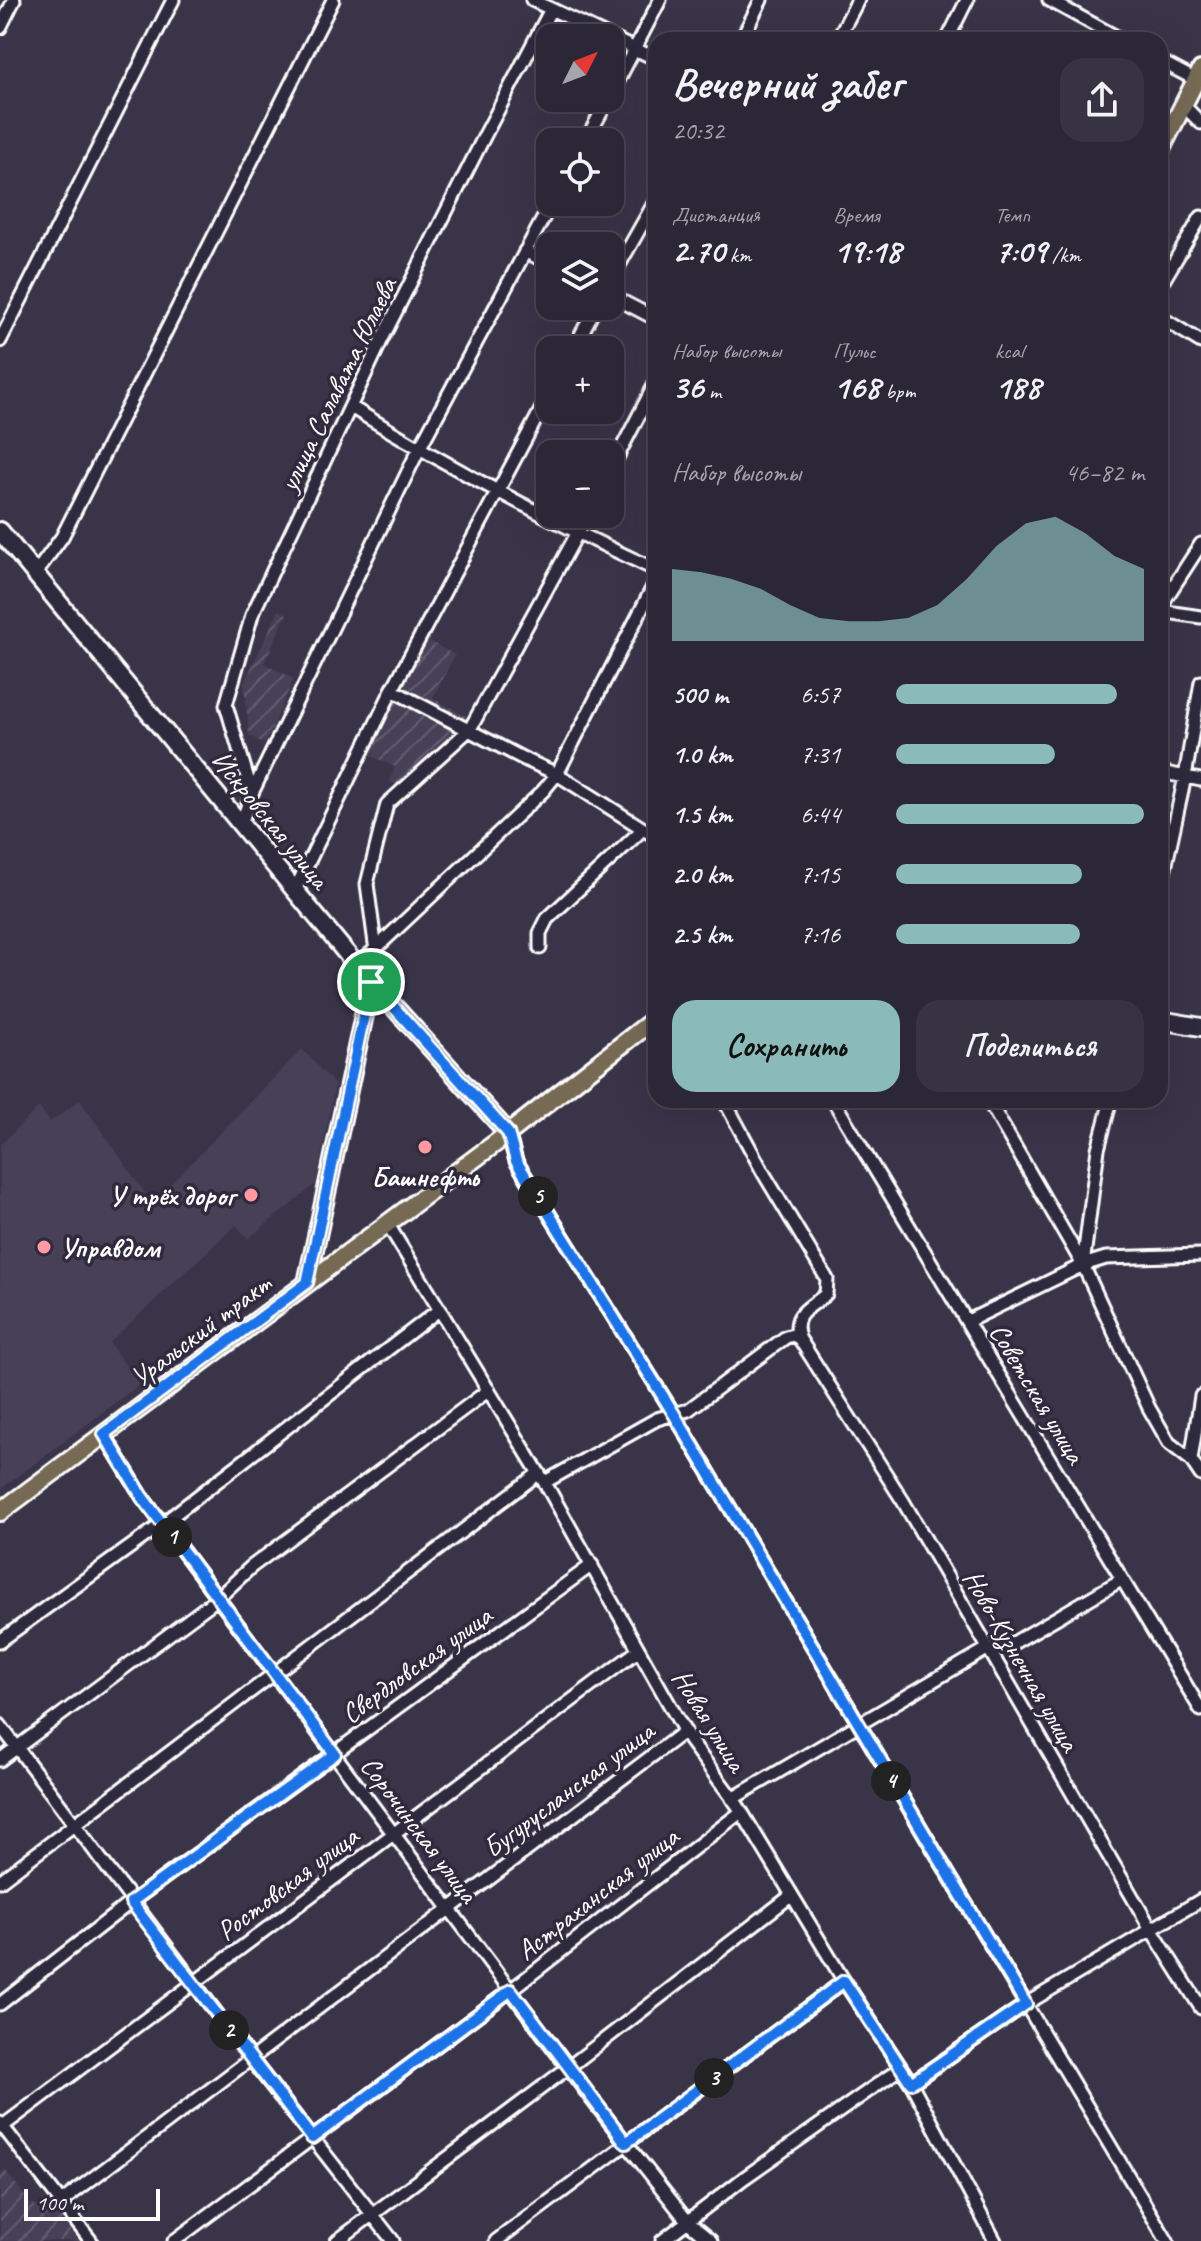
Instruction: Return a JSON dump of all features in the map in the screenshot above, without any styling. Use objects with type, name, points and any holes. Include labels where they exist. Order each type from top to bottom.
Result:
[{"type":"main road","points":[[1168,135],[1198,75]]},
{"type":"main road","name":"Искровская улица","points":[[0,531],[357,966],[508,1133]]},
{"type":"main road","points":[[307,1283],[371,982]]},
{"type":"main road","points":[[1168,1021],[1201,1027]]},
{"type":"main road","name":"Уральский тракт","points":[[0,1512],[508,1133],[648,1024]]},
{"type":"street","points":[[0,28],[14,0]]},
{"type":"street","points":[[0,341],[173,0]]},
{"type":"street","points":[[35,574],[62,537],[333,0]]},
{"type":"street","points":[[624,70],[660,0]]},
{"type":"street","points":[[745,32],[761,0]]},
{"type":"street","points":[[841,32],[858,0]]},
{"type":"street","points":[[951,32],[967,0]]},
{"type":"street","points":[[1049,0],[1072,6],[1110,32]]},
{"type":"street","points":[[537,1],[648,55]]},
{"type":"street","name":"улица Салавата Юлаева","points":[[252,793],[226,705],[252,615],[485,135],[551,9]]},
{"type":"street","points":[[1168,64],[1198,75]]},
{"type":"street","points":[[1183,105],[1201,123]]},
{"type":"street","points":[[624,256],[648,214]]},
{"type":"street","points":[[241,824],[252,793],[419,449],[544,216]]},
{"type":"street","points":[[1168,273],[1201,217]]},
{"type":"street","points":[[525,251],[536,257]]},
{"type":"street","points":[[624,302],[648,315]]},
{"type":"street","points":[[1168,322],[1201,342]]},
{"type":"street","points":[[624,444],[648,397]]},
{"type":"street","points":[[351,407],[419,449],[648,566]]},
{"type":"street","points":[[295,890],[392,690],[536,419]]},
{"type":"street","points":[[376,951],[367,884],[387,804],[470,729],[581,528]]},
{"type":"street","points":[[1168,596],[1201,544]]},
{"type":"street","points":[[357,966],[532,802],[557,774],[648,597]]},
{"type":"street","points":[[1168,611],[1201,617]]},
{"type":"street","points":[[1168,855],[1201,682]]},
{"type":"street","points":[[392,690],[557,774],[648,832]]},
{"type":"street","points":[[1168,774],[1201,780]]},
{"type":"street","points":[[540,948],[540,933],[547,919],[643,829]]},
{"type":"street","points":[[728,1108],[827,1279],[826,1294],[798,1317],[795,1325],[799,1338]]},
{"type":"street","name":"Советская улица","points":[[838,1108],[1201,1710]]},
{"type":"street","points":[[993,1108],[1083,1265],[1149,1408],[1169,1443],[1191,1460],[1201,1475]]},
{"type":"street","points":[[1083,1265],[1098,1149],[1109,1108]]},
{"type":"street","points":[[508,1133],[516,1161],[674,1414],[1167,2241]]},
{"type":"street","name":"Новая улица","points":[[387,1223],[542,1478],[685,1731],[741,1812],[844,1981],[911,2083],[995,2241]]},
{"type":"street","points":[[968,1321],[1083,1265],[1106,1258],[1201,1255]]},
{"type":"street","points":[[0,1641],[162,1524],[440,1309]]},
{"type":"street","points":[[0,1881],[274,1673],[542,1478],[657,1419],[688,1410],[786,1337],[793,1335],[799,1338]]},
{"type":"street","name":"Ново-Кузнечная улица","points":[[799,1338],[903,1501],[1151,1929],[1201,2008]]},
{"type":"street","points":[[0,1760],[218,1598],[251,1567],[489,1390]]},
{"type":"street","points":[[1191,1460],[1201,1396]]},
{"type":"street","name":"Сорочинская улица","points":[[104,1434],[162,1524],[626,2143],[688,2222],[711,2241]]},
{"type":"street","name":"Свердловская улица","points":[[0,2004],[131,1902],[592,1565]]},
{"type":"street","points":[[1010,1645],[1121,1580]]},
{"type":"street","points":[[732,1799],[987,1649]]},
{"type":"street","name":"Ростовская улица","points":[[1,2124],[639,1650]]},
{"type":"street","points":[[0,1725],[131,1902],[393,2241]]},
{"type":"street","name":"Бугурусланская улица","points":[[60,2203],[685,1731]]},
{"type":"street","name":"Астраханская улица","points":[[174,2241],[511,1990],[741,1812]]},
{"type":"street","points":[[337,2241],[792,1895]]},
{"type":"street","points":[[911,2083],[1026,2004],[1201,1900]]},
{"type":"street","points":[[496,2241],[844,1981]]},
{"type":"street","points":[[662,2241],[744,2178],[901,2068]]},
{"type":"street","points":[[1,2124],[91,2241]]},
{"type":"shaded area","points":[[279,610],[287,614],[264,663],[294,679],[265,744],[249,735],[244,683]]},
{"type":"shaded area","points":[[425,639],[455,655],[433,698],[471,719],[467,727],[401,786],[389,782],[395,767],[367,754]]},
{"type":"shaded area","points":[[302,1049],[335,1085],[316,1184],[248,1239],[236,1225],[109,1343],[140,1384],[0,1490],[0,1145],[39,1107],[50,1122],[80,1100],[152,1203]]},
{"type":"shaded area","points":[[5,2170],[32,2205],[49,2201],[79,2241],[0,2241],[0,2174]]},
{"type":"place","name":"Башнефть","points":[[425,1147]]},
{"type":"place","name":"У трёх дорог","points":[[251,1195]]},
{"type":"place","name":"Управдом","points":[[44,1247]]},
{"type":"route","points":[[371,982],[508,1133],[516,1161],[674,1414],[1026,2004],[911,2083],[844,1981],[626,2143],[511,1990],[312,2138],[131,1902],[335,1754],[143,1498],[104,1434],[307,1283],[371,982]]}]
